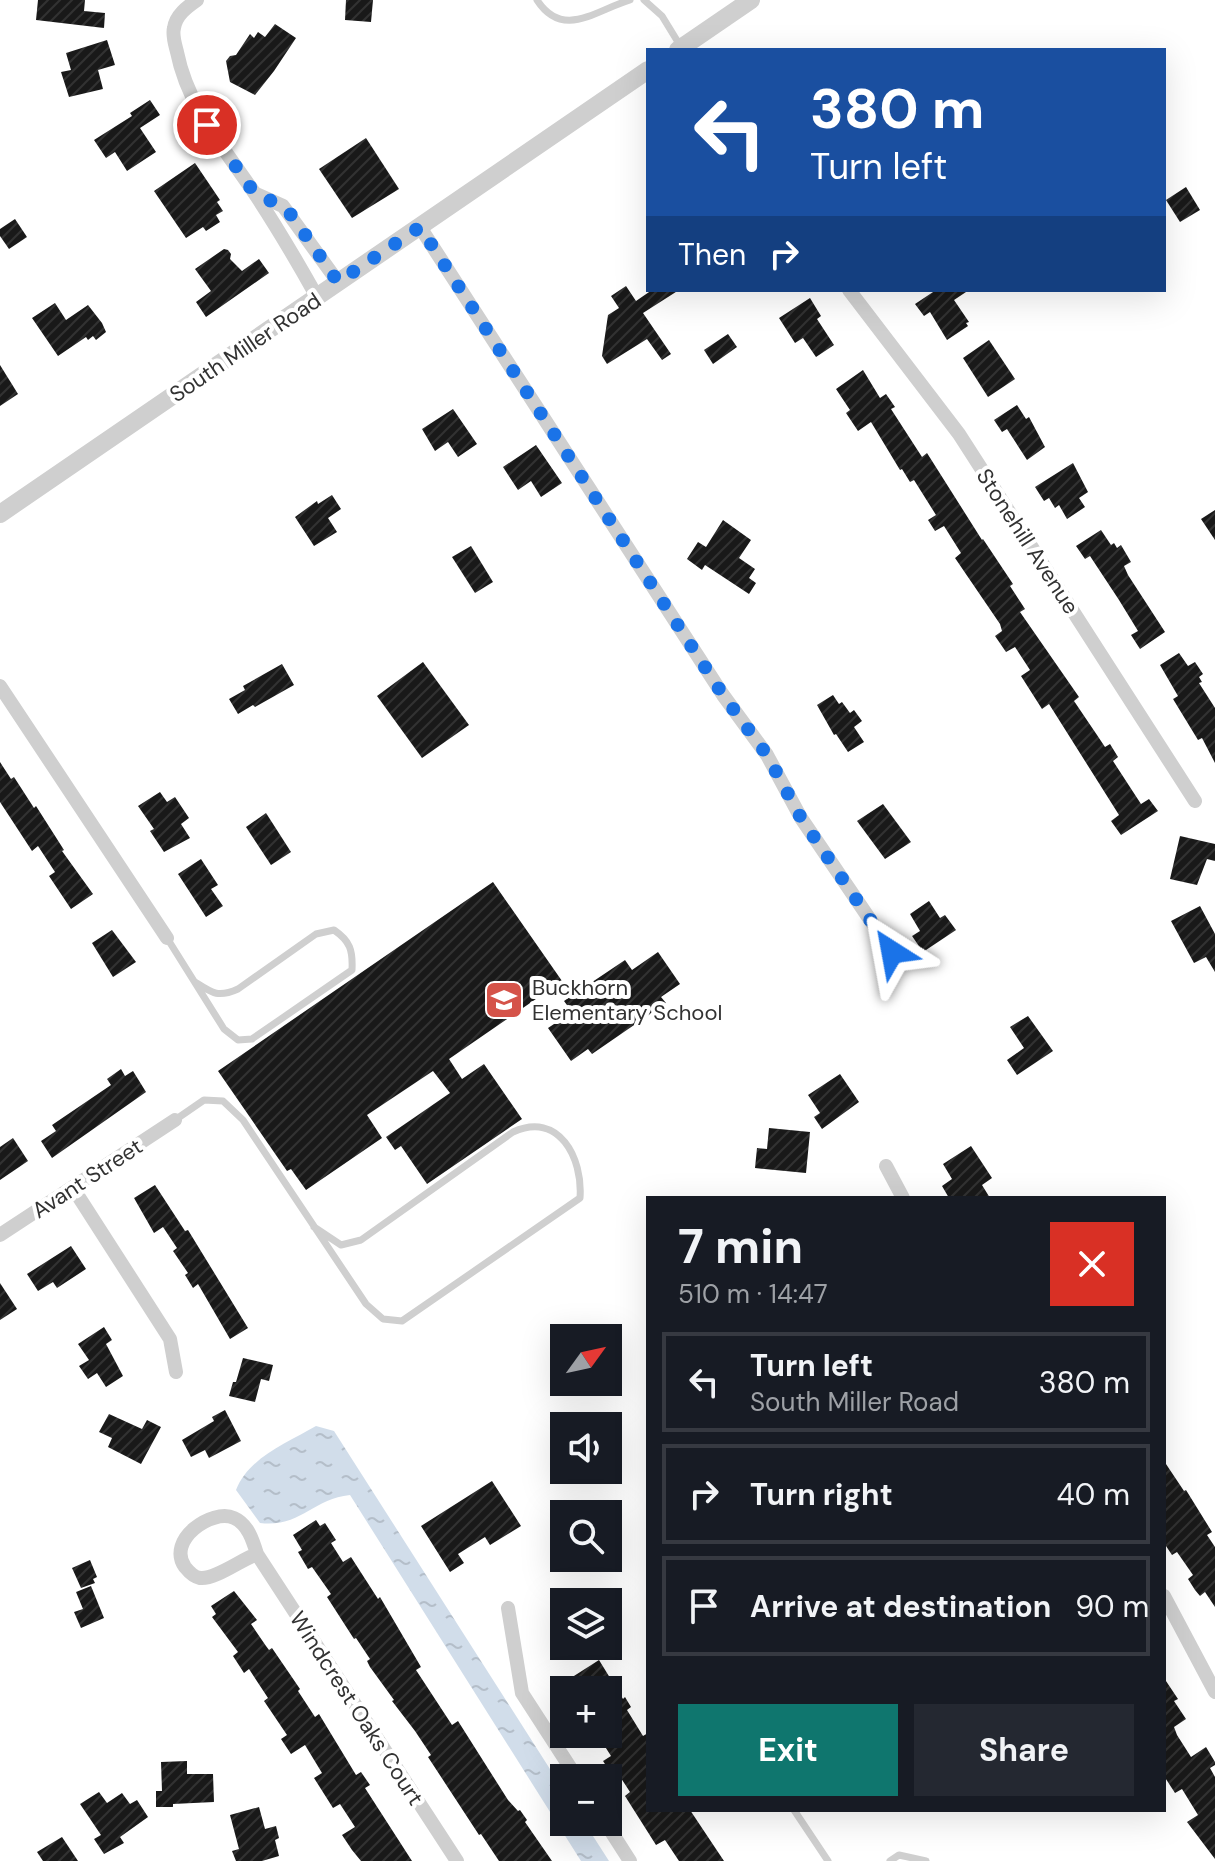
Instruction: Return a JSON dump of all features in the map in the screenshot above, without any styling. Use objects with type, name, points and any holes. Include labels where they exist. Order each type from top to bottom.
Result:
[{"type":"street","points":[[197,0],[184,9],[176,20],[173,31],[179,61],[207,125],[288,245],[317,297]]},
{"type":"street","points":[[686,47],[751,0]]},
{"type":"street","name":"South Miller Road","points":[[0,514],[646,71]]},
{"type":"street","points":[[255,194],[283,206],[338,282]]},
{"type":"street","points":[[420,227],[723,695],[767,755],[801,818],[892,952]]},
{"type":"street","points":[[288,245],[305,234]]},
{"type":"street","name":"Stonehill Avenue","points":[[851,292],[959,434],[1195,801]]},
{"type":"street","points":[[0,686],[167,938]]},
{"type":"street","name":"Avant Street","points":[[0,1235],[175,1120]]},
{"type":"street","points":[[886,1166],[902,1196]]},
{"type":"street","points":[[73,1188],[170,1339],[176,1372]]},
{"type":"street","name":"Windcrest Oaks Court","points":[[257,1554],[215,1575],[200,1578],[185,1567],[179,1550],[192,1531],[225,1516],[236,1519],[243,1526],[252,1537],[257,1554],[457,1861]]},
{"type":"street","points":[[1166,1600],[1215,1692]]},
{"type":"street","points":[[508,1608],[522,1693],[568,1764]]},
{"type":"street","points":[[614,1836],[630,1861]]},
{"type":"lane","points":[[537,0],[544,11],[556,20],[571,21],[630,0]]},
{"type":"lane","points":[[644,0],[662,16],[686,47]]},
{"type":"lane","points":[[167,938],[224,1029],[238,1040],[252,1039],[352,970],[353,951],[346,938],[334,930],[316,934],[238,989],[224,995],[215,995],[195,982]]},
{"type":"lane","points":[[175,1120],[204,1100],[223,1101],[243,1120],[314,1227],[366,1304],[383,1319],[402,1321],[580,1198],[579,1166],[561,1138],[546,1127],[531,1126],[515,1130],[361,1240],[341,1245],[314,1227]]},
{"type":"lane","points":[[795,1812],[828,1861]]},
{"type":"lane","points":[[890,1861],[899,1855],[926,1861]]},
{"type":"water","points":[[316,1426],[334,1431],[550,1769],[550,1812],[350,1495],[326,1502],[286,1521],[260,1523],[236,1490],[250,1468],[281,1445]]},
{"type":"water","points":[[565,1836],[593,1836],[609,1861],[581,1861]]},
{"type":"building","points":[[38,0],[85,0],[84,11],[105,13],[104,28],[36,20]]},
{"type":"building","points":[[346,0],[373,0],[371,22],[345,20]]},
{"type":"building","points":[[275,24],[296,38],[255,95],[230,82],[226,61],[236,55],[250,34],[254,38],[258,32],[265,37]]},
{"type":"building","points":[[107,40],[115,65],[98,70],[103,89],[69,97],[61,72],[71,70],[66,53]]},
{"type":"building","points":[[150,100],[160,115],[140,128],[156,152],[127,171],[115,152],[106,158],[94,140],[132,116],[130,113]]},
{"type":"building","points":[[366,138],[399,189],[352,218],[319,169]]},
{"type":"building","points":[[195,163],[220,200],[217,202],[223,211],[216,215],[220,222],[206,231],[203,227],[186,238],[154,191]]},
{"type":"building","points":[[1186,187],[1200,210],[1180,222],[1166,200]]},
{"type":"building","points":[[15,219],[27,237],[9,249],[0,236],[0,229]]},
{"type":"building","points":[[224,249],[228,250],[230,259],[242,271],[259,259],[269,273],[206,317],[196,302],[211,291],[195,269]]},
{"type":"building","points":[[626,286],[636,301],[649,292],[676,292],[643,313],[671,354],[662,360],[647,339],[607,364],[602,356],[608,315],[619,308],[611,296]]},
{"type":"building","points":[[933,292],[966,292],[954,300],[969,322],[966,323],[968,326],[947,340],[930,312],[924,316],[915,304]]},
{"type":"building","points":[[810,298],[821,316],[817,319],[834,345],[816,357],[803,338],[795,343],[779,318]]},
{"type":"building","points":[[55,303],[66,320],[88,305],[106,332],[96,340],[93,336],[88,340],[86,337],[58,356],[32,318]]},
{"type":"building","points":[[728,334],[737,347],[713,364],[704,350]]},
{"type":"building","points":[[989,340],[1015,379],[988,397],[963,358]]},
{"type":"building","points":[[0,365],[18,394],[0,406]]},
{"type":"building","points":[[863,370],[880,398],[886,394],[895,407],[891,409],[922,457],[927,453],[1013,584],[1010,586],[1025,609],[1020,612],[1079,697],[1074,701],[1105,747],[1110,744],[1118,757],[1113,761],[1141,804],[1149,799],[1158,811],[1121,835],[1111,821],[1119,815],[1049,704],[1042,709],[1021,676],[1030,670],[1015,647],[1006,652],[995,636],[1002,631],[1000,624],[955,558],[961,553],[944,526],[935,531],[928,520],[936,515],[914,480],[910,482],[900,470],[871,422],[858,431],[846,413],[850,410],[836,389]]},
{"type":"building","points":[[1017,405],[1026,419],[1029,417],[1045,447],[1027,460],[1007,429],[1002,432],[994,420]]},
{"type":"building","points":[[453,409],[477,444],[458,457],[448,442],[435,451],[422,429]]},
{"type":"building","points":[[536,445],[562,483],[541,497],[531,481],[518,490],[503,467]]},
{"type":"building","points":[[1073,463],[1088,492],[1079,498],[1085,507],[1067,519],[1059,505],[1055,508],[1049,498],[1044,501],[1035,487]]},
{"type":"building","points":[[332,495],[341,509],[328,518],[337,532],[314,546],[295,517],[317,501],[318,504]]},
{"type":"building","points":[[1215,510],[1215,540],[1201,519]]},
{"type":"building","points":[[723,520],[751,540],[739,558],[755,569],[749,578],[756,583],[749,594],[705,565],[702,570],[687,559],[698,542],[706,547]]},
{"type":"building","points":[[1101,530],[1111,545],[1114,543],[1117,548],[1121,545],[1131,562],[1124,566],[1128,575],[1165,632],[1140,649],[1131,635],[1138,631],[1119,600],[1090,556],[1085,559],[1076,546]]},
{"type":"building","points":[[471,546],[493,582],[475,593],[452,557]]},
{"type":"building","points":[[1179,653],[1188,666],[1195,662],[1203,674],[1199,677],[1202,682],[1199,683],[1215,708],[1215,763],[1202,738],[1198,740],[1173,699],[1178,696],[1160,665]]},
{"type":"building","points":[[423,662],[469,725],[422,758],[377,696]]},
{"type":"building","points":[[282,664],[294,685],[238,714],[229,699],[245,690],[243,686]]},
{"type":"building","points":[[833,695],[850,713],[854,710],[862,721],[854,727],[864,742],[848,752],[817,705]]},
{"type":"building","points":[[0,762],[34,808],[36,806],[62,851],[93,894],[71,909],[49,876],[55,872],[38,846],[32,851],[0,802]]},
{"type":"building","points":[[160,792],[167,802],[175,797],[189,818],[181,824],[190,838],[164,852],[150,831],[154,829],[138,806]]},
{"type":"building","points":[[883,804],[911,842],[885,859],[857,821]]},
{"type":"building","points":[[266,813],[291,852],[271,865],[246,827]]},
{"type":"building","points":[[1180,836],[1215,844],[1215,861],[1207,859],[1197,885],[1170,879]]},
{"type":"building","points":[[201,859],[218,885],[211,889],[223,906],[206,917],[178,874]]},
{"type":"building","points":[[493,882],[562,981],[449,1059],[462,1079],[484,1064],[522,1119],[427,1184],[401,1146],[395,1150],[386,1137],[450,1093],[433,1071],[367,1115],[382,1138],[306,1190],[291,1169],[287,1171],[218,1071]]},
{"type":"building","points":[[929,901],[940,918],[945,915],[956,930],[923,952],[912,936],[920,931],[910,914]]},
{"type":"building","points":[[1200,906],[1215,934],[1215,972],[1206,957],[1194,963],[1171,921]]},
{"type":"building","points":[[112,930],[136,962],[113,977],[92,943]]},
{"type":"building","points":[[658,952],[680,984],[661,997],[666,1003],[592,1054],[588,1049],[571,1061],[548,1028],[572,1012],[564,1001],[625,960],[632,970]]},
{"type":"building","points":[[1028,1016],[1053,1051],[1017,1075],[1007,1060],[1024,1048],[1010,1027]]},
{"type":"building","points":[[121,1069],[125,1076],[133,1071],[146,1092],[52,1158],[41,1141],[56,1131],[52,1125],[111,1085],[107,1079]]},
{"type":"building","points":[[840,1074],[859,1102],[822,1129],[814,1117],[820,1113],[808,1095]]},
{"type":"building","points":[[769,1128],[810,1132],[806,1173],[755,1168],[757,1148],[767,1149]]},
{"type":"building","points":[[13,1138],[28,1161],[0,1180],[0,1147]]},
{"type":"building","points":[[971,1146],[992,1178],[982,1185],[989,1196],[948,1196],[942,1186],[952,1179],[943,1164]]},
{"type":"building","points":[[155,1185],[185,1231],[188,1230],[248,1328],[230,1339],[198,1284],[193,1288],[185,1275],[188,1273],[173,1251],[177,1248],[163,1227],[154,1233],[134,1198]]},
{"type":"building","points":[[71,1246],[86,1269],[57,1288],[53,1282],[38,1291],[27,1274]]},
{"type":"building","points":[[0,1283],[17,1309],[0,1320]]},
{"type":"building","points":[[104,1327],[112,1340],[106,1344],[123,1376],[106,1387],[97,1373],[88,1379],[79,1366],[89,1360],[78,1344]]},
{"type":"building","points":[[243,1358],[273,1365],[269,1381],[261,1379],[255,1402],[229,1396]]},
{"type":"building","points":[[225,1410],[241,1441],[209,1458],[205,1450],[191,1457],[182,1440],[214,1421],[212,1417]]},
{"type":"building","points":[[109,1414],[142,1429],[147,1420],[161,1427],[141,1464],[108,1447],[112,1438],[99,1432]]},
{"type":"building","points":[[1166,1464],[1212,1532],[1207,1535],[1215,1547],[1215,1607],[1205,1592],[1200,1596],[1195,1590],[1188,1579],[1193,1575],[1177,1552],[1172,1555],[1166,1546]]},
{"type":"building","points":[[492,1481],[521,1526],[490,1545],[485,1537],[458,1554],[464,1563],[450,1572],[421,1526]]},
{"type":"building","points":[[316,1520],[320,1526],[325,1523],[336,1540],[331,1543],[343,1562],[351,1557],[378,1599],[380,1597],[421,1667],[416,1670],[452,1725],[458,1721],[508,1800],[520,1810],[552,1861],[499,1861],[479,1835],[428,1757],[431,1755],[370,1667],[367,1661],[370,1659],[327,1597],[331,1594],[312,1567],[308,1569],[298,1552],[302,1550],[293,1535]]},
{"type":"building","points":[[90,1560],[97,1577],[93,1579],[95,1583],[81,1588],[72,1568]]},
{"type":"building","points":[[91,1586],[104,1618],[81,1628],[74,1612],[83,1609],[76,1592]]},
{"type":"building","points":[[234,1591],[257,1620],[251,1624],[269,1650],[272,1648],[315,1717],[319,1714],[356,1775],[361,1772],[370,1785],[365,1788],[412,1861],[361,1861],[342,1835],[355,1827],[340,1804],[333,1808],[314,1778],[322,1773],[305,1745],[291,1754],[281,1739],[287,1735],[264,1701],[268,1698],[249,1669],[244,1673],[233,1656],[238,1652],[212,1617],[216,1614],[211,1606]]},
{"type":"building","points":[[599,1660],[609,1676],[574,1676]]},
{"type":"building","points":[[1166,1681],[1186,1719],[1174,1727],[1177,1735],[1191,1757],[1206,1747],[1215,1762],[1210,1768],[1215,1777],[1215,1859],[1187,1822],[1198,1815],[1182,1789],[1175,1793],[1166,1779]]},
{"type":"building","points":[[622,1697],[625,1697],[631,1707],[627,1710],[643,1736],[646,1734],[646,1812],[691,1812],[724,1861],[679,1861],[665,1840],[656,1845],[625,1796],[630,1792],[622,1780],[622,1764],[605,1764],[603,1761],[611,1756],[606,1748],[622,1748]]},
{"type":"building","points":[[187,1761],[187,1774],[213,1774],[214,1802],[156,1807],[156,1791],[162,1791],[161,1762]]},
{"type":"building","points":[[99,1792],[107,1803],[122,1793],[130,1804],[137,1800],[148,1817],[120,1837],[124,1843],[104,1854],[94,1839],[101,1835],[80,1804]]},
{"type":"building","points":[[259,1807],[265,1829],[276,1826],[279,1856],[262,1861],[236,1861],[232,1851],[239,1849],[230,1815]]},
{"type":"building","points":[[62,1837],[78,1861],[43,1861],[37,1852]]},
{"type":"place","name":"Buckhorn Elementary School","points":[[504,1000]]},
{"type":"route","points":[[207,125],[255,194],[283,206],[338,282],[420,227],[723,695],[767,755],[801,818],[892,952]]}]
